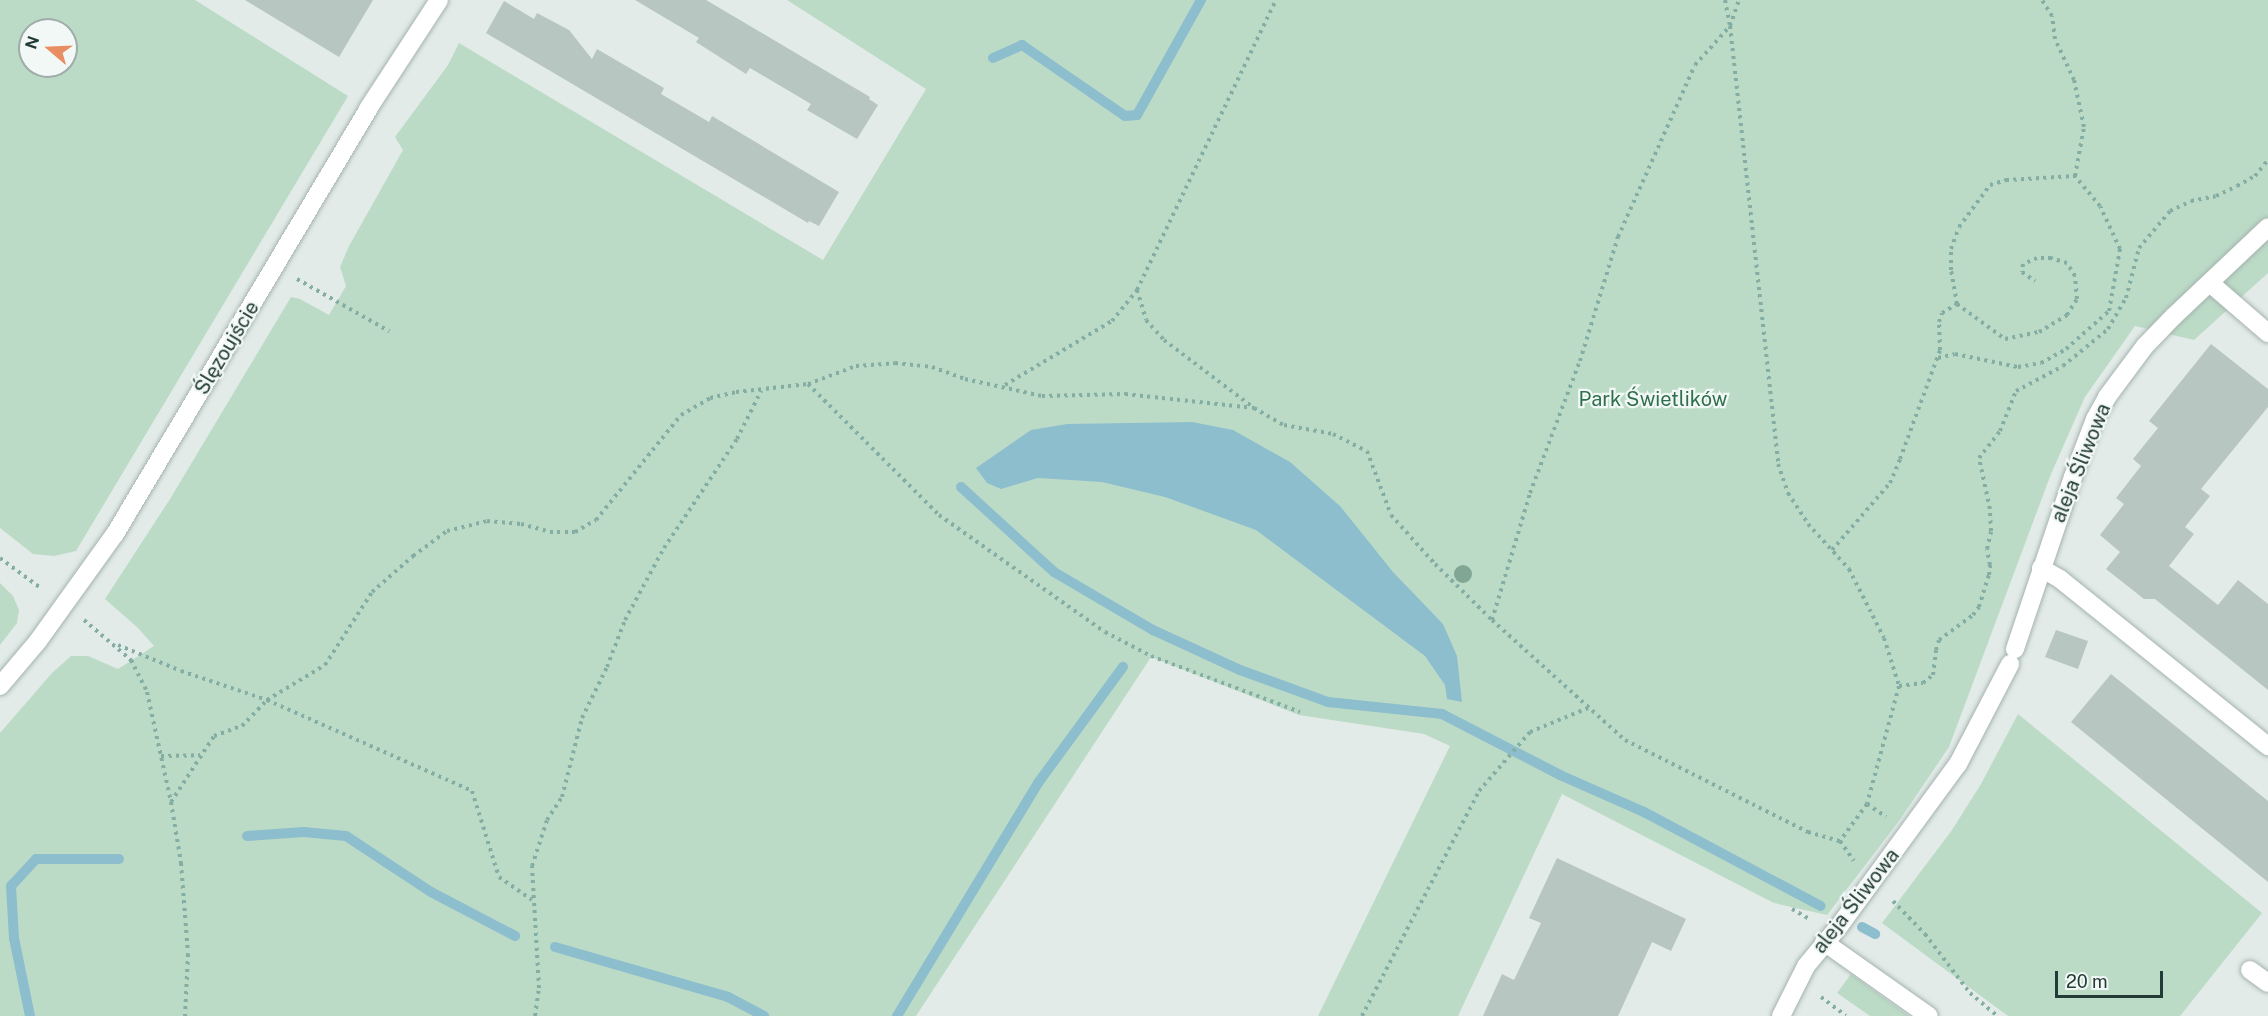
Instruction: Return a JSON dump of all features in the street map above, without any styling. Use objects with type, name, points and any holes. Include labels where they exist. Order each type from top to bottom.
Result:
[{"type":"street","name":"Ślęzoujście","points":[[0,686],[64,606],[152,475],[368,109],[439,0]]},
{"type":"street","name":"aleja Śliwowa","points":[[1781,1016],[1802,974],[1824,942],[1872,882],[1958,764],[2012,657],[2084,446],[2107,397],[2145,346],[2268,227]]},
{"type":"street","points":[[2210,283],[2268,333]]},
{"type":"street","points":[[2041,568],[2060,579],[2268,746]]},
{"type":"street","points":[[1824,942],[1929,1016]]},
{"type":"street","points":[[2250,970],[2268,983]]},
{"type":"path","points":[[1004,386],[1112,321],[1137,290],[1276,0]]},
{"type":"path","points":[[1725,0],[1730,26],[1778,464],[1788,493],[1808,524],[1849,569],[1884,638],[1899,686],[1867,804],[1840,841]]},
{"type":"path","points":[[1492,620],[1530,493],[1580,361],[1618,237],[1695,64],[1730,26],[1739,0]]},
{"type":"path","points":[[1938,358],[1955,354],[2018,368],[2041,363],[2066,349],[2109,310],[2120,249],[2100,207],[2075,176],[2084,127],[2074,80],[2055,39],[2052,16],[2042,0]]},
{"type":"path","points":[[1899,686],[1923,683],[1933,675],[1939,640],[1973,615],[1979,607],[1989,575],[1987,549],[1991,531],[1990,509],[1979,458],[2000,431],[2016,391],[2063,366],[2108,329],[2126,298],[2139,248],[2170,211],[2191,201],[2216,196],[2255,177],[2268,160]]},
{"type":"path","points":[[2264,167],[2268,171]]},
{"type":"path","points":[[2035,281],[2022,272],[2023,264],[2037,258],[2051,258],[2067,263],[2075,276],[2077,299],[2067,315],[2039,332],[2005,339],[1957,304],[1951,270],[1951,249],[1959,227],[1990,185],[2006,180],[2075,176]]},
{"type":"path","points":[[275,266],[389,331]]},
{"type":"path","points":[[1137,290],[1146,320],[1164,340],[1254,408],[1284,425],[1333,434],[1367,451],[1391,515],[1435,564],[1492,620],[1625,740],[1808,832],[1840,841],[1872,882],[1925,934],[1970,993],[1997,1016]]},
{"type":"path","points":[[1832,550],[1890,483],[1938,358],[1939,322],[1942,313],[1957,304]]},
{"type":"path","points":[[171,802],[214,736],[242,726],[267,700],[325,665],[372,592],[413,556],[447,531],[487,521],[521,524],[550,532],[575,532],[596,520],[681,416],[710,398],[736,392],[808,384],[856,366],[894,363],[932,367],[965,379],[1042,396],[1125,394],[1254,408]]},
{"type":"path","points":[[808,384],[939,515],[1105,632],[1151,656],[1300,712]]},
{"type":"path","points":[[535,1016],[538,976],[537,930],[532,900],[532,866],[544,829],[562,798],[570,756],[582,718],[625,621],[664,548],[737,439],[761,391]]},
{"type":"path","points":[[0,558],[16,570]]},
{"type":"path","points":[[64,606],[114,643],[131,660],[147,692],[171,802],[181,863],[188,954],[185,1016]]},
{"type":"path","points":[[114,643],[181,671],[267,700],[472,791],[499,878],[532,900]]},
{"type":"path","points":[[1362,1016],[1479,791],[1530,732],[1588,708]]},
{"type":"path","points":[[161,756],[201,755]]},
{"type":"path","points":[[1820,997],[1846,1016]]},
{"type":"green space","points":[[0,0],[195,0],[348,96],[76,551],[54,556],[33,554],[0,528]]},
{"type":"green space","name":"Park Świetlików","points":[[787,0],[2268,0],[2268,273],[2194,340],[2135,326],[2085,397],[2051,474],[1949,747],[1899,821],[1827,915],[1774,903],[1562,794],[1458,1016],[1318,1016],[1450,746],[1424,734],[1299,715],[1151,657],[916,1016],[0,1016],[0,733],[52,673],[71,656],[88,656],[118,669],[154,646],[138,628],[105,599],[170,499],[291,297],[300,299],[329,315],[346,286],[340,267],[349,246],[403,150],[395,137],[448,65],[459,43],[823,260],[926,89]]},
{"type":"green space","points":[[0,583],[13,596],[19,610],[17,623],[0,645]]},
{"type":"green space","points":[[2018,714],[2262,913],[2180,1016],[2008,1016],[1882,923],[1952,830],[1981,784]]},
{"type":"green space","points":[[1851,974],[1909,1016],[1870,1016],[1837,993]]},
{"type":"water","points":[[1192,422],[1233,430],[1290,462],[1340,506],[1393,572],[1443,624],[1457,656],[1462,702],[1447,699],[1445,685],[1425,656],[1256,530],[1165,497],[1102,482],[1038,478],[1001,489],[987,483],[976,468],[1031,430],[1067,424]]},
{"type":"building","points":[[245,0],[373,0],[339,57]]},
{"type":"building","points":[[635,0],[706,0],[870,97],[869,99],[878,105],[857,139],[807,110],[811,104],[750,68],[746,74],[696,42],[699,38]]},
{"type":"building","points":[[504,1],[534,19],[537,13],[569,30],[592,59],[597,49],[664,88],[661,94],[709,122],[712,116],[839,192],[819,226],[809,221],[808,223],[486,33]]},
{"type":"building","points":[[2211,344],[2268,389],[2268,407],[2201,489],[2210,496],[2185,527],[2194,534],[2169,566],[2218,605],[2238,580],[2268,604],[2268,690],[2155,599],[2144,599],[2106,569],[2120,552],[2100,535],[2124,504],[2116,498],[2141,466],[2133,459],[2158,428],[2149,421]]},
{"type":"building","points":[[2056,630],[2088,641],[2078,669],[2045,657]]},
{"type":"building","points":[[2111,674],[2268,801],[2268,882],[2071,722]]},
{"type":"building","points":[[1557,858],[1686,919],[1671,951],[1652,942],[1618,1016],[1483,1016],[1502,974],[1514,980],[1541,923],[1529,918]]},
{"type":"waterway","points":[[993,58],[1022,45],[1125,116],[1137,115],[1201,0]]},
{"type":"waterway","points":[[961,487],[1054,572],[1153,630],[1240,670],[1328,702],[1442,714],[1560,775],[1644,812],[1821,906]]},
{"type":"waterway","points":[[897,1016],[1038,783],[1123,667]]},
{"type":"waterway","points":[[247,836],[304,832],[346,836],[431,892],[515,936]]},
{"type":"waterway","points":[[30,1016],[14,938],[11,886],[36,859],[119,859]]},
{"type":"waterway","points":[[1862,927],[1875,934]]},
{"type":"waterway","points":[[555,947],[728,997],[764,1016]]}]
